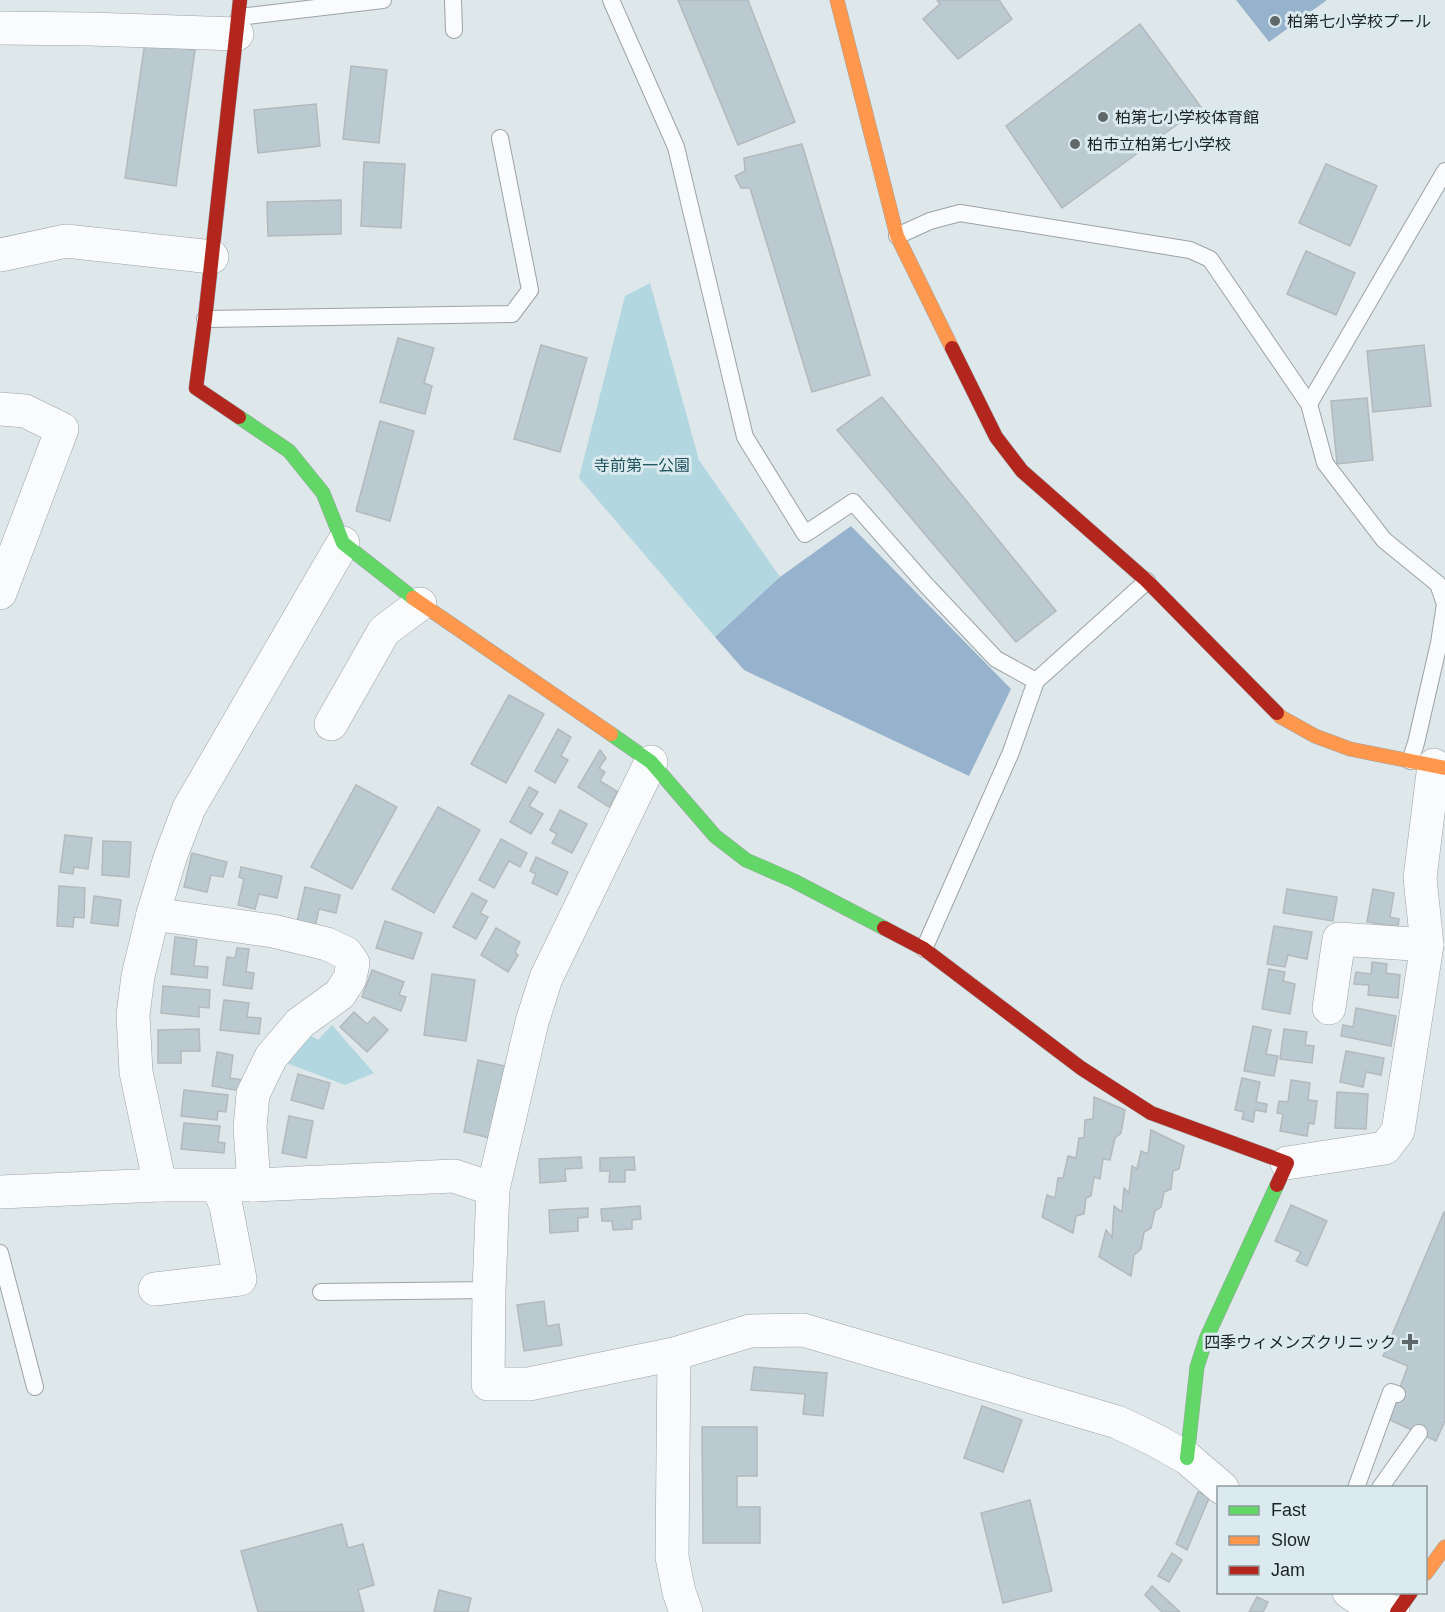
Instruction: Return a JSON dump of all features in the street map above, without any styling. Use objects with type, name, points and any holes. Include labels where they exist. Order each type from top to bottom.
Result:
[{"type":"street","points":[[0,28],[90,29],[239,17],[196,388],[289,451],[323,493],[343,543],[420,604],[651,762],[716,836],[746,860],[794,881],[924,949],[1081,1068],[1151,1113],[1287,1163],[1385,1148],[1398,1131],[1427,945],[1420,878],[1430,765],[1350,749],[1316,736],[1281,717],[1148,581],[1022,471],[996,437],[897,236],[837,0]]},
{"type":"street","points":[[0,255],[66,241],[212,257]]},
{"type":"street","points":[[0,409],[25,411],[62,429],[0,594]]},
{"type":"street","points":[[160,1185],[136,1072],[133,1015],[138,976],[153,914],[170,858],[189,808],[343,543]]},
{"type":"street","points":[[331,724],[384,631],[420,604]]},
{"type":"street","points":[[651,762],[546,978],[532,1022],[494,1176],[488,1384],[529,1384],[674,1354],[750,1331],[803,1329],[1117,1422],[1187,1458],[1220,1486]]},
{"type":"street","points":[[153,914],[273,931],[327,944],[346,953],[353,963],[350,978],[340,994],[300,1023],[271,1057],[253,1094],[250,1127],[254,1185]]},
{"type":"street","points":[[1329,1008],[1339,939],[1427,945]]},
{"type":"street","points":[[1187,1458],[1197,1367],[1206,1339],[1287,1163]]},
{"type":"street","points":[[0,1192],[160,1185],[254,1185],[454,1176],[493,1189]]},
{"type":"street","points":[[155,1289],[240,1279],[226,1206],[218,1186]]},
{"type":"street","points":[[674,1354],[672,1557],[679,1592],[686,1612]]},
{"type":"street","points":[[1427,1570],[1445,1547]]},
{"type":"street","points":[[1351,1594],[1366,1603],[1395,1612],[1410,1594]]},
{"type":"lane","points":[[239,17],[383,0]]},
{"type":"lane","points":[[453,0],[454,30]]},
{"type":"lane","points":[[611,0],[676,147],[746,437],[805,534],[854,502],[926,585],[996,659],[1035,681]]},
{"type":"lane","points":[[205,319],[512,314],[530,290],[500,138]]},
{"type":"lane","points":[[1309,404],[1445,171]]},
{"type":"lane","points":[[897,236],[930,221],[960,213],[1190,250],[1210,259],[1309,404],[1324,463],[1384,540],[1438,584],[1445,604],[1439,643],[1416,743],[1430,765]]},
{"type":"lane","points":[[924,949],[1011,752],[1035,681],[1148,581]]},
{"type":"lane","points":[[0,1253],[35,1387]]},
{"type":"lane","points":[[321,1292],[489,1290]]},
{"type":"lane","points":[[1357,1486],[1391,1392],[1397,1394]]},
{"type":"lane","points":[[1381,1486],[1419,1433]]},
{"type":"green space","name":"寺前第一公園","points":[[650,283],[699,460],[780,577],[715,637],[579,478],[625,296]]},
{"type":"green space","points":[[332,1025],[374,1073],[345,1085],[281,1061],[306,1033],[318,1040]]},
{"type":"shaded area","name":"柏第七小学校プール","points":[[1236,0],[1327,0],[1269,42]]},
{"type":"shaded area","points":[[851,526],[1011,689],[969,776],[744,670],[715,637],[780,577]]},
{"type":"building","points":[[678,0],[748,0],[795,122],[738,145]]},
{"type":"building","points":[[937,0],[999,0],[1012,19],[958,59],[923,19],[940,4]]},
{"type":"building","name":"柏第七小学校体育館","points":[[1140,24],[1201,107],[1062,208],[1006,126]]},
{"type":"building","points":[[145,42],[195,50],[176,186],[125,178]]},
{"type":"building","points":[[351,66],[387,70],[379,143],[343,139]]},
{"type":"building","points":[[316,104],[320,146],[258,153],[254,110]]},
{"type":"building","points":[[802,144],[870,375],[812,392],[750,188],[741,188],[735,176],[745,171],[744,158]]},
{"type":"building","points":[[364,162],[405,164],[401,228],[361,226]]},
{"type":"building","points":[[1326,164],[1377,186],[1350,246],[1299,223]]},
{"type":"building","points":[[341,200],[341,234],[268,236],[267,202]]},
{"type":"building","points":[[1306,251],[1355,273],[1336,315],[1287,294]]},
{"type":"building","points":[[398,338],[434,348],[424,383],[432,386],[425,414],[380,402]]},
{"type":"building","points":[[541,345],[587,358],[560,452],[514,439]]},
{"type":"building","points":[[1424,345],[1431,406],[1373,412],[1367,351]]},
{"type":"building","points":[[882,397],[1056,611],[1016,642],[837,430]]},
{"type":"building","points":[[1367,398],[1373,460],[1337,464],[1331,401]]},
{"type":"building","points":[[380,421],[414,431],[390,521],[356,511]]},
{"type":"building","points":[[509,695],[544,714],[506,783],[471,764]]},
{"type":"building","points":[[558,729],[571,737],[561,756],[568,760],[555,783],[535,771]]},
{"type":"building","points":[[600,750],[606,758],[599,768],[605,772],[600,781],[618,792],[609,807],[578,787]]},
{"type":"building","points":[[356,785],[397,807],[352,889],[311,867]]},
{"type":"building","points":[[529,787],[538,792],[529,806],[543,814],[531,834],[510,822]]},
{"type":"building","points":[[438,807],[480,830],[434,913],[392,889]]},
{"type":"building","points":[[560,810],[587,824],[572,853],[552,843],[557,834],[550,830]]},
{"type":"building","points":[[65,835],[92,838],[88,869],[74,867],[73,874],[60,872]]},
{"type":"building","points":[[501,839],[527,853],[520,867],[509,861],[494,888],[479,880]]},
{"type":"building","points":[[103,841],[131,842],[129,877],[102,875]]},
{"type":"building","points":[[192,853],[227,862],[223,877],[211,875],[207,892],[184,887]]},
{"type":"building","points":[[536,857],[568,872],[557,895],[532,883],[536,874],[530,871]]},
{"type":"building","points":[[241,867],[282,876],[277,898],[259,894],[255,909],[238,905],[244,879],[239,877]]},
{"type":"building","points":[[59,886],[85,888],[84,918],[74,917],[73,927],[57,926]]},
{"type":"building","points":[[305,887],[340,895],[336,913],[319,909],[315,927],[297,922]]},
{"type":"building","points":[[1287,889],[1337,897],[1333,921],[1283,913]]},
{"type":"building","points":[[1373,889],[1394,893],[1390,917],[1399,919],[1398,927],[1367,922]]},
{"type":"building","points":[[472,893],[487,901],[480,913],[488,917],[476,939],[453,927]]},
{"type":"building","points":[[94,896],[121,900],[118,926],[91,923]]},
{"type":"building","points":[[385,921],[422,933],[413,959],[376,948]]},
{"type":"building","points":[[1274,926],[1312,932],[1307,959],[1288,955],[1285,967],[1267,964]]},
{"type":"building","points":[[496,928],[520,942],[515,952],[518,955],[508,972],[481,955]]},
{"type":"building","points":[[175,937],[197,940],[194,966],[208,967],[207,978],[171,974]]},
{"type":"building","points":[[237,948],[249,949],[246,972],[254,973],[252,989],[223,985],[227,957],[235,958]]},
{"type":"building","points":[[1372,962],[1387,964],[1386,973],[1400,975],[1398,998],[1368,995],[1369,985],[1354,984],[1356,972],[1371,974]]},
{"type":"building","points":[[1269,969],[1285,972],[1283,981],[1295,984],[1290,1014],[1262,1009]]},
{"type":"building","points":[[372,970],[404,982],[399,995],[406,997],[401,1011],[362,997]]},
{"type":"building","points":[[432,974],[475,980],[466,1041],[424,1035]]},
{"type":"building","points":[[163,986],[210,990],[209,1008],[199,1007],[199,1017],[161,1013]]},
{"type":"building","points":[[224,1000],[249,1003],[247,1017],[261,1018],[259,1034],[220,1030]]},
{"type":"building","points":[[1356,1008],[1396,1016],[1391,1046],[1341,1036],[1343,1025],[1353,1027]]},
{"type":"building","points":[[354,1012],[367,1024],[374,1017],[388,1030],[367,1052],[340,1027]]},
{"type":"building","points":[[1253,1026],[1271,1030],[1266,1054],[1278,1056],[1274,1076],[1244,1071]]},
{"type":"building","points":[[199,1029],[200,1051],[181,1051],[181,1063],[158,1063],[158,1030]]},
{"type":"building","points":[[1284,1029],[1307,1032],[1305,1045],[1314,1046],[1312,1063],[1280,1059]]},
{"type":"building","points":[[1346,1051],[1384,1058],[1381,1075],[1366,1072],[1363,1087],[1340,1082]]},
{"type":"building","points":[[217,1052],[233,1055],[230,1078],[243,1080],[241,1091],[212,1086]]},
{"type":"building","points":[[478,1060],[509,1067],[495,1139],[464,1132]]},
{"type":"building","points":[[298,1074],[330,1083],[323,1109],[291,1100]]},
{"type":"building","points":[[1242,1078],[1260,1082],[1256,1102],[1267,1104],[1266,1112],[1255,1110],[1253,1122],[1242,1119],[1244,1112],[1235,1110]]},
{"type":"building","points":[[1291,1080],[1310,1083],[1308,1100],[1317,1101],[1314,1124],[1309,1123],[1307,1136],[1280,1131],[1283,1114],[1277,1113],[1279,1101],[1288,1102]]},
{"type":"building","points":[[184,1090],[228,1095],[226,1112],[218,1111],[217,1120],[181,1116]]},
{"type":"building","points":[[1337,1092],[1368,1094],[1366,1129],[1335,1128]]},
{"type":"building","points":[[1094,1097],[1125,1110],[1121,1133],[1115,1138],[1110,1160],[1103,1159],[1100,1179],[1094,1177],[1091,1196],[1086,1198],[1084,1214],[1076,1216],[1073,1233],[1042,1217],[1047,1195],[1055,1198],[1058,1178],[1063,1178],[1068,1156],[1076,1158],[1079,1138],[1084,1138],[1085,1120],[1093,1119]]},
{"type":"building","points":[[289,1116],[313,1121],[306,1158],[282,1153]]},
{"type":"building","points":[[184,1123],[220,1126],[218,1142],[225,1143],[224,1153],[181,1149]]},
{"type":"building","points":[[1151,1130],[1184,1146],[1179,1169],[1173,1171],[1171,1189],[1164,1192],[1161,1207],[1155,1211],[1151,1228],[1144,1232],[1141,1249],[1134,1255],[1131,1276],[1099,1257],[1106,1230],[1112,1237],[1114,1206],[1122,1212],[1124,1188],[1129,1193],[1132,1166],[1137,1169],[1141,1151],[1148,1154]]},
{"type":"building","points":[[581,1157],[582,1168],[565,1169],[566,1181],[540,1183],[539,1159]]},
{"type":"building","points":[[634,1157],[635,1170],[625,1170],[625,1182],[609,1182],[610,1171],[600,1171],[600,1158]]},
{"type":"building","points":[[1291,1205],[1327,1221],[1307,1266],[1296,1261],[1301,1252],[1275,1241]]},
{"type":"building","points":[[640,1206],[641,1219],[632,1220],[632,1229],[613,1230],[612,1221],[602,1221],[601,1209]]},
{"type":"building","points":[[588,1208],[588,1217],[578,1218],[578,1231],[550,1233],[549,1210]]},
{"type":"building","points":[[1444,1212],[1445,1421],[1436,1441],[1388,1419],[1408,1366],[1383,1356]]},
{"type":"building","points":[[544,1301],[547,1326],[559,1324],[562,1345],[524,1351],[517,1305]]},
{"type":"building","points":[[754,1367],[827,1373],[823,1416],[803,1414],[805,1394],[751,1390]]},
{"type":"building","points":[[982,1406],[1022,1420],[1003,1472],[964,1458]]},
{"type":"building","points":[[702,1427],[757,1427],[757,1476],[737,1476],[737,1507],[760,1507],[760,1543],[703,1543]]},
{"type":"building","points":[[1198,1492],[1210,1496],[1187,1550],[1176,1544]]},
{"type":"building","points":[[1030,1500],[1052,1591],[1003,1603],[981,1513]]},
{"type":"building","points":[[342,1524],[348,1548],[363,1544],[374,1585],[358,1590],[364,1612],[258,1612],[241,1551]]},
{"type":"building","points":[[1172,1553],[1182,1560],[1169,1582],[1158,1576]]},
{"type":"building","points":[[1152,1586],[1180,1612],[1162,1612],[1145,1595]]},
{"type":"building","points":[[439,1590],[471,1598],[468,1612],[434,1612]]},
{"type":"building","points":[[1257,1597],[1268,1602],[1263,1612],[1249,1612]]},
{"type":"traffic: fast","points":[[239,417],[289,451],[323,493],[343,543],[413,598]]},
{"type":"traffic: fast","points":[[611,734],[651,762],[715,836],[746,860],[794,881],[884,928]]},
{"type":"traffic: fast","points":[[1187,1458],[1197,1367],[1206,1339],[1277,1185]]},
{"type":"traffic: slow","points":[[837,0],[897,236],[952,348]]},
{"type":"traffic: slow","points":[[413,598],[611,734]]},
{"type":"traffic: slow","points":[[1277,713],[1315,736],[1350,749],[1445,768]]},
{"type":"traffic: slow","points":[[1427,1572],[1445,1547]]},
{"type":"traffic: jam","points":[[239,417],[196,388],[240,0]]},
{"type":"traffic: jam","points":[[952,348],[996,437],[1022,471],[1147,581],[1277,713]]},
{"type":"traffic: jam","points":[[884,928],[924,949],[1081,1068],[1151,1113],[1287,1163],[1277,1185]]},
{"type":"traffic: jam","points":[[1397,1612],[1410,1594]]},
{"type":"place","name":"柏第七小学校プール","points":[[1275,21]]},
{"type":"place","name":"柏第七小学校体育館","points":[[1103,117]]},
{"type":"place","name":"柏市立柏第七小学校","points":[[1075,144]]},
{"type":"place","name":"四季ウィメンズクリニック","points":[[1410,1342]]}]
